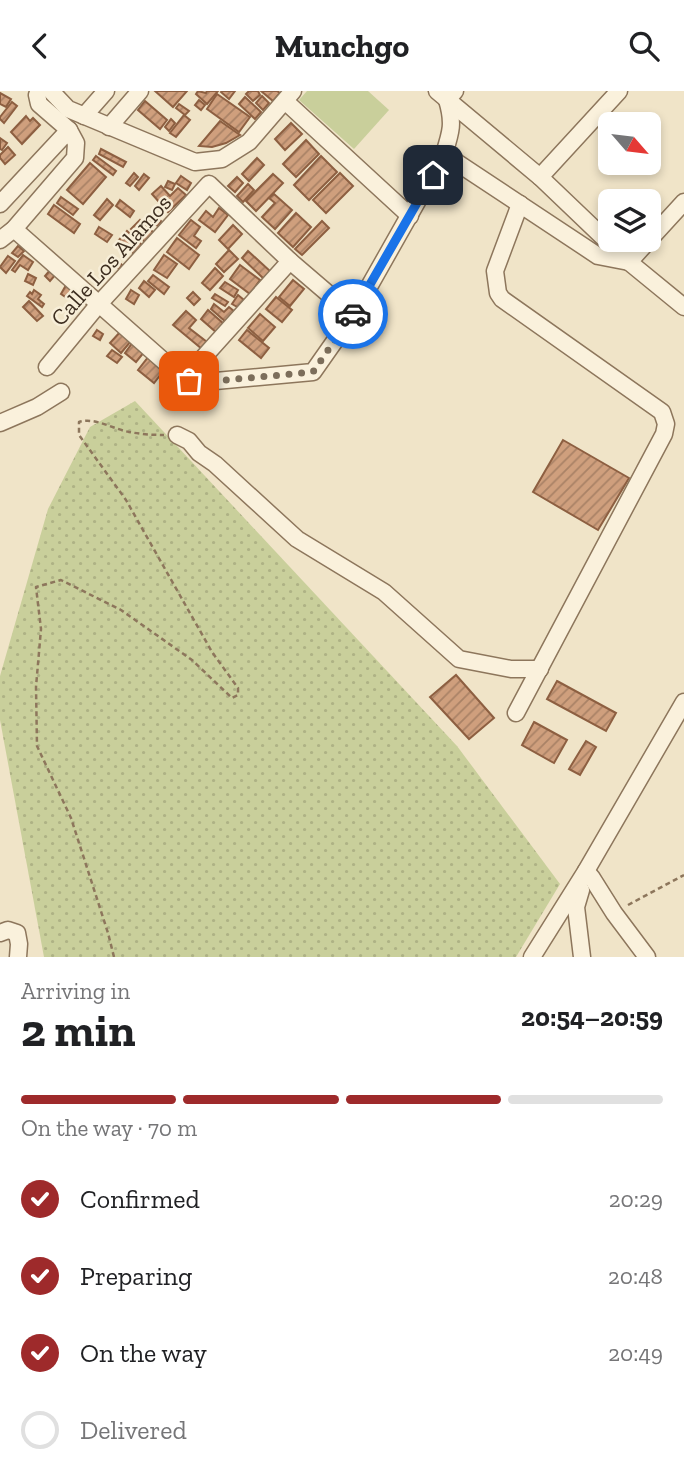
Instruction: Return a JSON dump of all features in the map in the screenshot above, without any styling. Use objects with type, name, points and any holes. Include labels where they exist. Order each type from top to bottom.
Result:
[{"type":"street","points":[[0,240],[14,229],[75,158],[76,143],[69,130],[39,104],[39,91]]},
{"type":"street","points":[[51,91],[68,109],[195,162],[222,159],[249,142],[289,96],[410,216]]},
{"type":"street","points":[[84,116],[106,91]]},
{"type":"street","points":[[109,127],[140,91]]},
{"type":"street","points":[[540,177],[619,91]]},
{"type":"street","points":[[14,229],[184,379],[194,383],[313,372],[353,315],[444,154],[452,131],[446,94]]},
{"type":"street","points":[[446,94],[540,177],[629,262],[684,307]]},
{"type":"street","points":[[0,204],[69,130]]},
{"type":"street","points":[[444,154],[598,256],[629,262]]},
{"type":"street","name":"Calle Los Alamos","points":[[47,367],[98,305],[209,184],[290,261]]},
{"type":"street","points":[[629,262],[684,202]]},
{"type":"street","points":[[516,713],[664,434],[666,424],[662,412],[502,299],[498,293],[495,271],[520,204]]},
{"type":"street","points":[[184,379],[290,261],[353,315]]},
{"type":"street","points":[[0,423],[37,407],[61,392]]},
{"type":"street","points":[[177,435],[189,441],[298,539],[384,592],[459,659],[511,669],[540,669]]},
{"type":"street","points":[[532,957],[586,871],[684,702]]},
{"type":"street","points":[[582,957],[576,907],[586,871]]},
{"type":"street","points":[[586,871],[647,957]]},
{"type":"street","points":[[0,933],[8,930],[17,933],[19,950]]},
{"type":"path","points":[[114,957],[71,818],[37,746],[36,687],[41,629],[36,587],[61,580],[121,610],[191,660],[232,698],[238,695],[238,688],[212,652],[126,499],[79,435],[78,428],[79,422],[83,420],[127,432],[177,435]]},
{"type":"path","points":[[625,907],[684,875]]},
{"type":"green space","points":[[307,91],[368,91],[389,110],[354,149],[299,100]]},
{"type":"green space","points":[[135,401],[457,746],[560,884],[516,957],[44,957],[0,720],[0,676],[48,509],[90,427]]},
{"type":"building","points":[[155,91],[187,91],[173,107]]},
{"type":"building","points":[[198,91],[218,91],[207,104],[196,94]]},
{"type":"building","points":[[222,91],[235,91],[229,99]]},
{"type":"building","points":[[249,91],[258,91],[260,95],[253,101],[246,94]]},
{"type":"building","points":[[261,91],[277,91],[280,93],[273,101]]},
{"type":"building","points":[[0,93],[11,99],[6,107],[0,104]]},
{"type":"building","points":[[217,94],[250,117],[239,132],[207,109]]},
{"type":"building","points":[[262,96],[269,103],[263,110],[256,103]]},
{"type":"building","points":[[245,97],[261,112],[255,119],[239,104]]},
{"type":"building","points":[[199,100],[205,105],[201,110],[195,105]]},
{"type":"building","points":[[145,101],[167,120],[160,129],[138,110]]},
{"type":"building","points":[[12,102],[17,106],[4,123],[0,117]]},
{"type":"building","points":[[179,104],[189,111],[185,115],[176,108]]},
{"type":"building","points":[[184,115],[190,120],[176,137],[170,133]]},
{"type":"building","points":[[26,116],[30,121],[33,118],[40,125],[22,144],[11,132]]},
{"type":"building","points":[[171,119],[175,123],[169,131],[165,127]]},
{"type":"building","points":[[220,121],[240,135],[212,147],[199,146]]},
{"type":"building","points":[[291,123],[302,134],[285,150],[275,139]]},
{"type":"building","points":[[0,138],[7,143],[2,150],[0,149]]},
{"type":"building","points":[[306,140],[319,154],[296,177],[283,164]]},
{"type":"building","points":[[8,147],[15,155],[5,164],[0,155]]},
{"type":"building","points":[[101,149],[126,162],[123,167],[99,154]]},
{"type":"building","points":[[96,156],[116,171],[113,175],[93,160]]},
{"type":"building","points":[[321,156],[337,172],[309,200],[294,185]]},
{"type":"building","points":[[257,158],[264,165],[249,181],[242,174]]},
{"type":"building","points":[[90,163],[106,177],[83,204],[67,190]]},
{"type":"building","points":[[134,173],[138,177],[130,186],[126,183]]},
{"type":"building","points":[[340,173],[353,186],[326,213],[313,200]]},
{"type":"building","points":[[144,174],[149,178],[139,190],[135,186]]},
{"type":"building","points":[[273,174],[283,183],[256,211],[246,201]]},
{"type":"building","points":[[181,176],[191,183],[187,190],[176,183]]},
{"type":"building","points":[[237,177],[243,183],[235,192],[228,186]]},
{"type":"building","points":[[168,181],[175,184],[172,190],[165,187]]},
{"type":"building","points":[[248,184],[254,190],[243,202],[237,196]]},
{"type":"building","points":[[161,186],[170,196],[178,188],[186,195],[168,212],[152,194]]},
{"type":"building","points":[[274,194],[292,210],[275,229],[262,217],[275,203],[269,198]]},
{"type":"building","points":[[61,197],[78,209],[73,215],[57,203]]},
{"type":"building","points":[[107,199],[113,205],[100,220],[94,215]]},
{"type":"building","points":[[120,200],[134,211],[130,217],[116,206]]},
{"type":"building","points":[[54,205],[80,224],[74,233],[48,214]]},
{"type":"building","points":[[219,208],[228,215],[215,232],[199,220],[206,211],[213,217]]},
{"type":"building","points":[[296,213],[311,227],[293,247],[278,233]]},
{"type":"building","points":[[153,216],[161,221],[158,226],[150,221]]},
{"type":"building","points":[[140,220],[154,233],[145,242],[131,229]]},
{"type":"building","points":[[191,220],[200,227],[194,236],[201,241],[196,248],[179,235]]},
{"type":"building","points":[[322,221],[329,228],[302,255],[295,249]]},
{"type":"building","points":[[233,225],[242,234],[228,249],[219,240]]},
{"type":"building","points":[[99,227],[112,235],[107,242],[95,234]]},
{"type":"building","points":[[127,231],[142,245],[134,254],[119,240]]},
{"type":"building","points":[[177,238],[199,255],[189,269],[167,252]]},
{"type":"building","points":[[18,246],[24,251],[18,257],[12,253]]},
{"type":"building","points":[[229,250],[238,259],[224,272],[216,264]]},
{"type":"building","points":[[248,251],[271,272],[264,279],[242,258]]},
{"type":"building","points":[[23,255],[33,262],[28,270],[20,265],[15,272],[12,270]]},
{"type":"building","points":[[164,255],[177,264],[167,278],[154,270]]},
{"type":"building","points":[[8,256],[15,261],[6,273],[0,267]]},
{"type":"building","points":[[113,258],[122,265],[119,269],[110,261]]},
{"type":"building","points":[[240,265],[260,280],[250,294],[230,279]]},
{"type":"building","points":[[215,268],[223,276],[210,290],[202,283]]},
{"type":"building","points":[[51,269],[56,274],[50,281],[45,276]]},
{"type":"building","points":[[28,274],[36,278],[33,285],[25,281]]},
{"type":"building","points":[[153,275],[169,287],[164,294],[148,281]]},
{"type":"building","points":[[293,280],[304,289],[290,306],[279,297]]},
{"type":"building","points":[[144,281],[155,290],[149,297],[139,288]]},
{"type":"building","points":[[225,282],[238,290],[234,297],[220,288]]},
{"type":"building","points":[[66,285],[73,289],[67,298],[61,294]]},
{"type":"building","points":[[34,290],[41,295],[38,299],[44,304],[42,307],[27,296]]},
{"type":"building","points":[[131,290],[139,295],[134,304],[126,299]]},
{"type":"building","points":[[193,292],[200,299],[194,305],[187,298]]},
{"type":"building","points":[[215,294],[228,302],[225,306],[212,298]]},
{"type":"building","points":[[238,295],[244,300],[239,308],[232,304]]},
{"type":"building","points":[[276,297],[292,310],[282,322],[266,309]]},
{"type":"building","points":[[29,301],[43,316],[37,321],[23,307]]},
{"type":"building","points":[[214,304],[224,312],[229,307],[235,312],[227,323],[211,309]]},
{"type":"building","points":[[208,310],[224,324],[217,333],[201,319]]},
{"type":"building","points":[[186,311],[196,320],[189,328],[207,342],[202,349],[173,325]]},
{"type":"building","points":[[260,314],[275,327],[263,341],[248,328]]},
{"type":"building","points":[[97,330],[103,334],[100,340],[93,336]]},
{"type":"building","points":[[247,330],[269,348],[261,358],[239,340]]},
{"type":"building","points":[[121,331],[131,341],[121,353],[110,343]]},
{"type":"building","points":[[133,342],[145,351],[136,362],[125,353]]},
{"type":"building","points":[[112,350],[122,357],[117,363],[107,356]]},
{"type":"building","points":[[149,356],[165,369],[154,383],[138,370]]},
{"type":"building","points":[[563,440],[629,478],[598,530],[533,492]]},
{"type":"building","points":[[456,675],[494,718],[469,739],[430,697]]},
{"type":"building","points":[[557,681],[616,713],[606,731],[547,699]]},
{"type":"building","points":[[534,722],[567,740],[554,763],[522,745]]},
{"type":"building","points":[[586,741],[596,747],[580,775],[569,769]]},
{"type":"way so far","points":[[189,381],[194,383],[313,372],[353,314]]},
{"type":"route","points":[[353,314],[433,175]]}]
